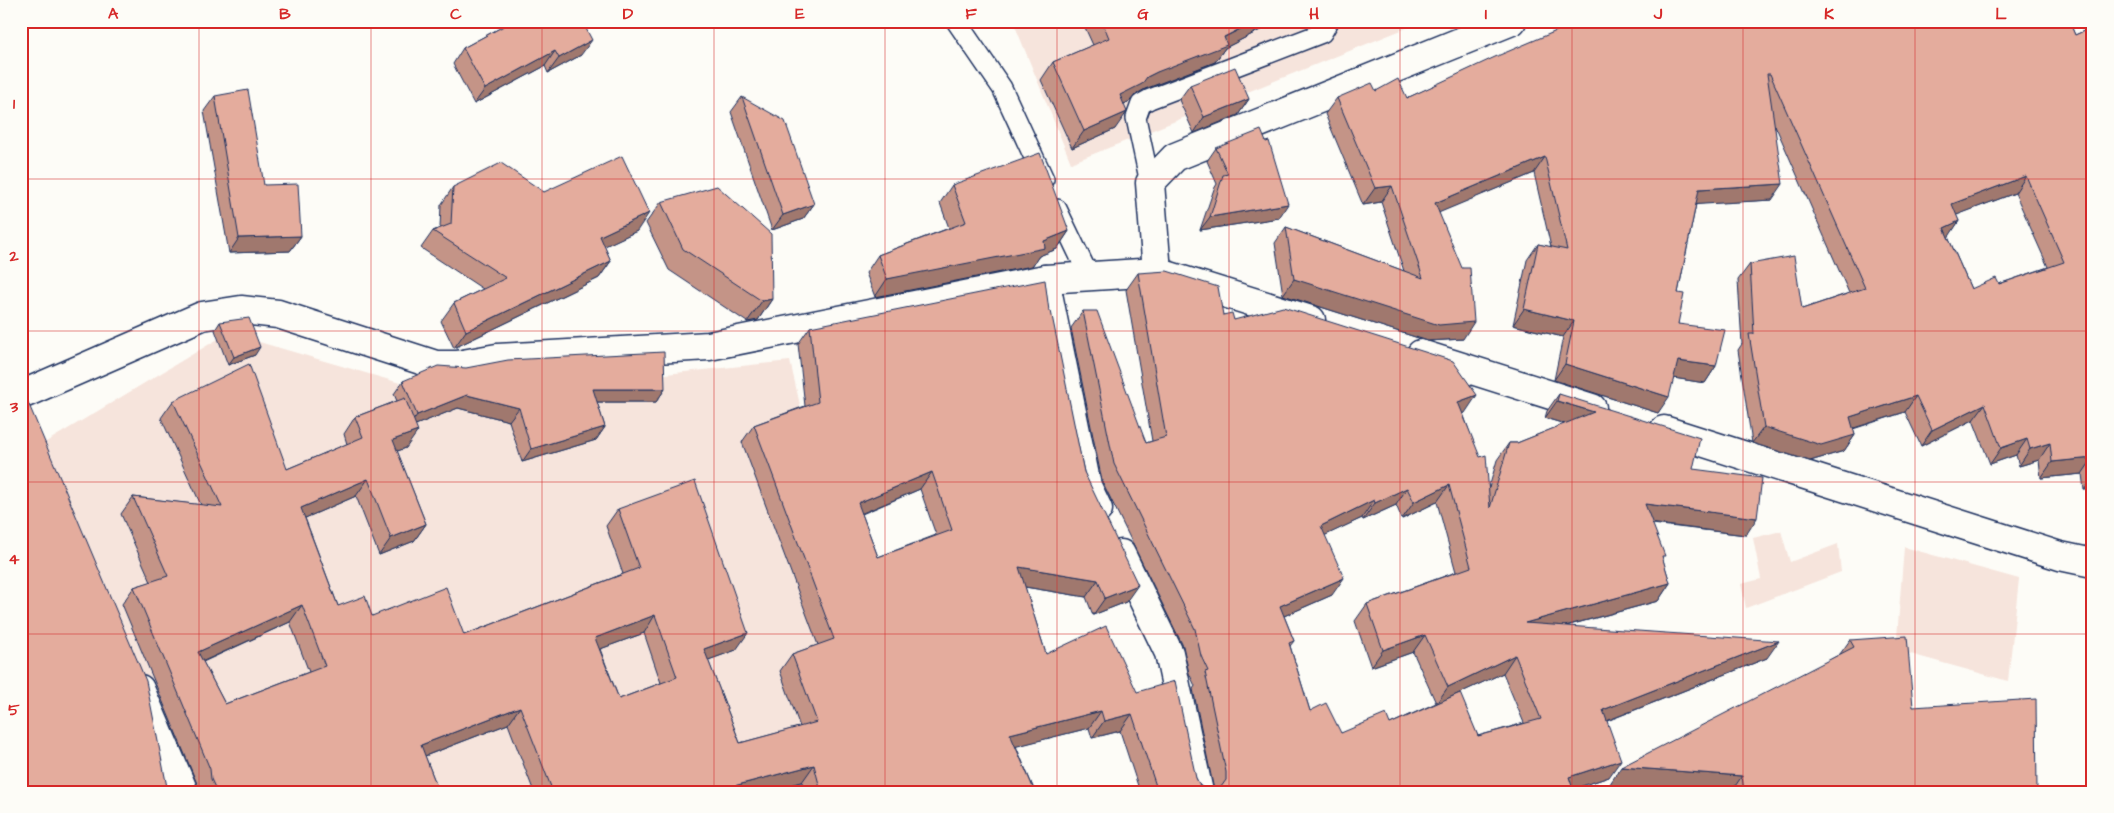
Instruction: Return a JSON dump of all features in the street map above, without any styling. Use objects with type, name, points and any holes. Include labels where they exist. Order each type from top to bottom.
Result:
[{"type":"street","points":[[1156,272],[1150,184],[1175,157],[1512,21]]},
{"type":"street","points":[[23,406],[202,316],[241,310],[278,314],[436,365],[457,365],[497,358],[710,346],[1045,279],[1156,272],[1337,328]]},
{"type":"street","points":[[1045,279],[1087,486],[1170,653],[1199,792]]},
{"type":"street","points":[[1394,346],[1613,414]]},
{"type":"street","points":[[1642,423],[2060,556],[2093,563]]},
{"type":"street","points":[[129,662],[184,792]]},
{"type":"lane","points":[[956,21],[1002,88],[1088,276]]},
{"type":"lane","points":[[1150,184],[1136,118],[1141,104],[1322,33],[1329,21]]},
{"type":"shaded area","points":[[1013,21],[1424,21],[1071,163]]},
{"type":"shaded area","points":[[228,333],[448,397],[790,361],[875,734],[905,792],[21,792],[21,457]]},
{"type":"shaded area","points":[[1781,531],[1790,562],[1838,544],[1841,572],[1746,608],[1741,584],[1761,579],[1753,538]]},
{"type":"shaded area","points":[[1904,547],[2019,579],[2008,681],[1896,650]]},
{"type":"building","points":[[513,21],[582,21],[592,40],[559,58],[555,51],[485,89],[463,48]]},
{"type":"building","points":[[1102,21],[1256,21],[1224,37],[1227,45],[1147,77],[1142,84],[1120,95],[1127,112],[1084,131],[1053,62],[1109,38]]},
{"type":"building","points":[[1580,21],[2069,21],[2075,35],[2093,27],[2093,458],[2052,462],[2050,443],[2030,449],[2027,439],[2001,448],[1985,404],[1932,430],[1916,396],[1850,417],[1855,435],[1821,445],[1764,427],[1749,334],[1754,334],[1750,264],[1794,256],[1802,309],[1865,288],[1770,74],[1767,74],[1783,184],[1699,189],[1678,293],[1684,294],[1678,324],[1725,330],[1716,366],[1678,361],[1669,397],[1565,364],[1574,321],[1524,309],[1538,244],[1567,250],[1545,157],[1435,203],[1462,268],[1470,268],[1474,322],[1439,325],[1294,279],[1286,227],[1423,278],[1392,186],[1375,188],[1337,98],[1372,83],[1376,91],[1398,79],[1407,98],[1495,57]],"holes":[[[2026,176],[2064,262],[1999,284],[1996,278],[1971,289],[1944,228],[1959,221],[1952,204]]]},
{"type":"building","points":[[1235,67],[1249,99],[1204,117],[1190,85]]},
{"type":"building","points":[[248,90],[264,185],[298,184],[301,236],[239,238],[215,96]]},
{"type":"building","points":[[742,97],[785,121],[814,204],[783,215]]},
{"type":"building","points":[[1261,130],[1266,142],[1269,141],[1288,204],[1210,217],[1223,175],[1228,174],[1216,148]]},
{"type":"building","points":[[1040,153],[1069,231],[1044,241],[1045,248],[887,279],[878,255],[966,222],[952,185]]},
{"type":"building","points":[[622,156],[649,213],[600,236],[611,261],[466,331],[454,303],[506,278],[433,231],[451,224],[453,187],[501,163],[544,192]]},
{"type":"building","points":[[717,186],[771,234],[772,299],[762,301],[683,249],[661,202]]},
{"type":"building","points":[[1167,271],[1218,287],[1223,315],[1232,313],[1234,320],[1283,307],[1453,361],[1477,395],[1458,402],[1480,457],[1486,455],[1490,508],[1509,443],[1517,443],[1594,412],[1557,401],[1559,394],[1700,438],[1693,469],[1762,478],[1757,518],[1645,504],[1665,556],[1662,556],[1670,583],[1525,623],[1779,641],[1603,710],[1621,760],[1569,777],[1574,792],[1158,792],[1132,714],[1104,721],[1101,711],[1010,734],[1035,792],[821,792],[814,765],[711,792],[553,792],[520,707],[421,745],[439,792],[217,792],[211,779],[210,769],[134,587],[168,576],[133,497],[222,507],[173,401],[249,364],[287,469],[363,437],[355,417],[405,398],[418,431],[393,440],[426,524],[391,538],[368,479],[301,508],[338,606],[365,596],[372,616],[446,587],[464,635],[639,568],[618,509],[695,481],[748,633],[704,649],[740,743],[817,722],[792,654],[834,639],[754,425],[818,402],[810,327],[1045,280],[1049,311],[1051,311],[1084,472],[1138,585],[1105,598],[1098,580],[1019,567],[1046,654],[1106,626],[1137,692],[1175,681],[1196,778],[1200,786],[1207,790],[1215,790],[1221,787],[1226,780],[1226,772],[1205,672],[1208,671],[1201,656],[1195,629],[1114,464],[1083,311],[1097,311],[1146,443],[1166,437],[1138,273]],"holes":[[[932,472],[952,530],[878,557],[858,503]],[[1449,485],[1471,567],[1367,604],[1383,650],[1425,635],[1448,687],[1515,655],[1541,719],[1478,736],[1460,693],[1390,724],[1386,714],[1341,733],[1326,703],[1310,711],[1289,643],[1294,641],[1280,606],[1344,578],[1321,526],[1374,500],[1375,503],[1407,488],[1414,502]],[[302,605],[325,666],[225,704],[198,652]],[[655,615],[677,677],[619,699],[595,638]]]},
{"type":"building","points":[[249,318],[260,347],[234,357],[220,322]]},
{"type":"building","points":[[664,352],[665,389],[593,389],[605,427],[531,449],[519,408],[467,395],[417,415],[403,381],[438,366],[466,368],[508,360]]},
{"type":"building","points":[[27,400],[146,681],[168,792],[21,792],[21,484],[25,482],[21,473],[21,402]]},
{"type":"building","points":[[1907,636],[1913,707],[2036,699],[2037,792],[1744,792],[1742,776],[1621,767],[1854,647],[1850,640]]}]
